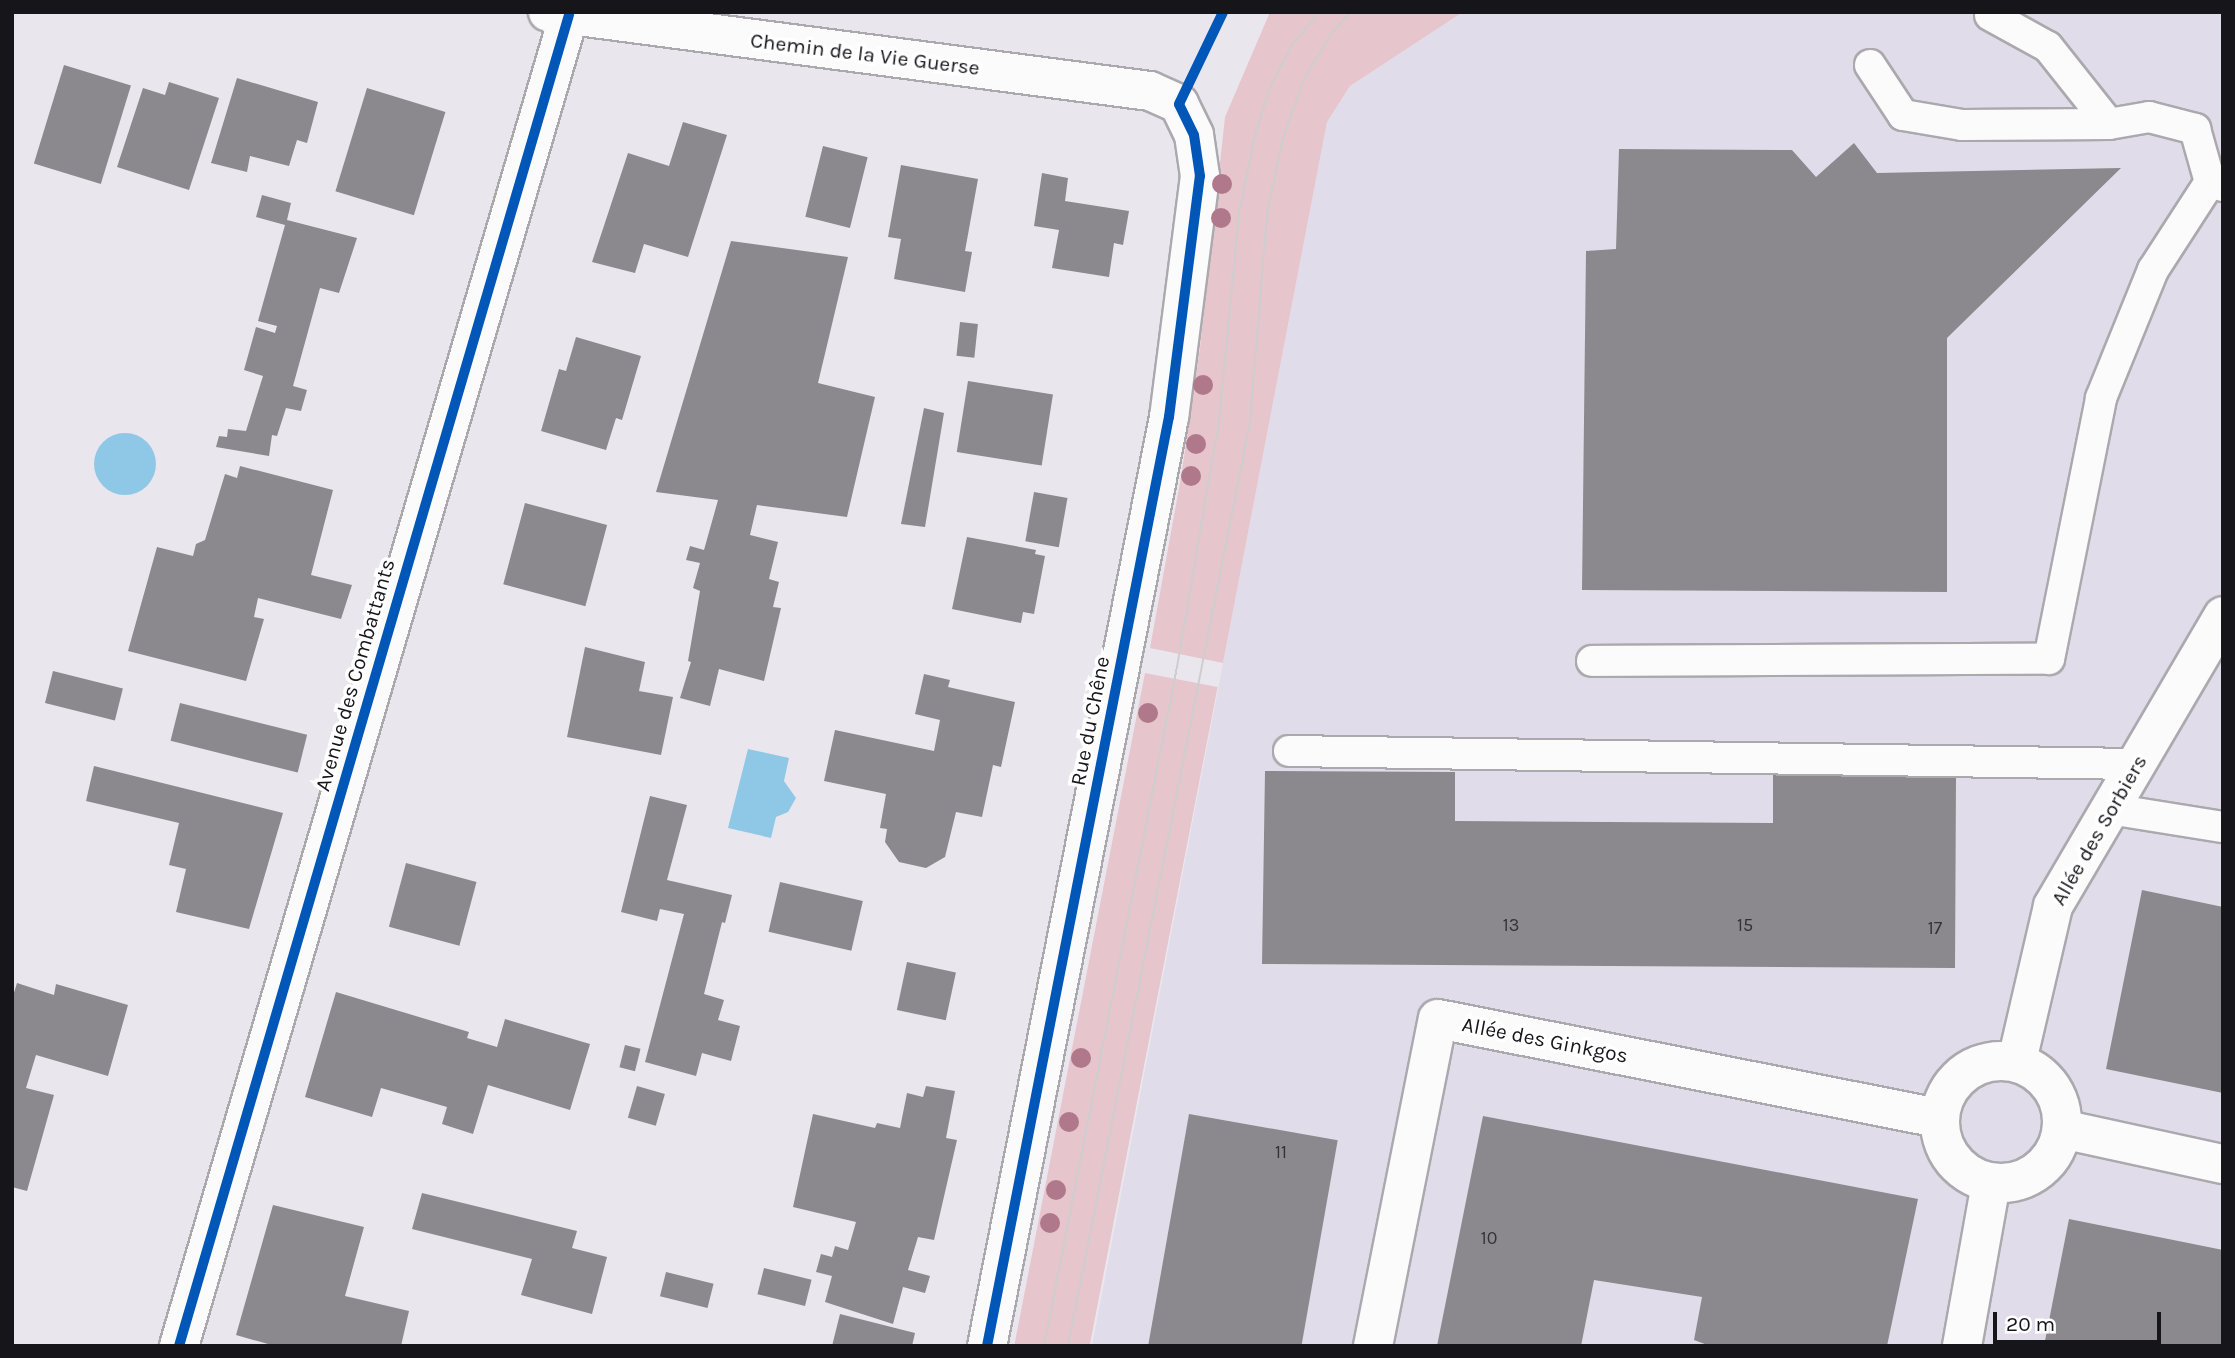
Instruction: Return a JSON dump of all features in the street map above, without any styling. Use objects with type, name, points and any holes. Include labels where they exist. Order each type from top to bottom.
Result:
[{"type":"street","name":"Chemin de la Vie Guerse","points":[[558,14],[1150,91],[1179,104]]},
{"type":"street","name":"Avenue des Combattants","points":[[179,1346],[558,14]]},
{"type":"street","name":"Rue du Chêne","points":[[987,1346],[1169,416],[1200,176],[1194,135],[1179,104]]},
{"type":"street","name":"Allée des Sorbiers","points":[[2017,1061],[2053,906],[2223,616]]},
{"type":"street","name":"Allée des Ginkgos","points":[[1373,1346],[1438,1019],[1938,1118]]},
{"type":"street","points":[[2017,1061],[2035,1070],[2053,1089],[2062,1110],[2062,1129],[2055,1153],[2038,1172],[2016,1183],[1991,1184],[1965,1173],[1947,1153],[1938,1118],[1955,1079],[1980,1062],[2017,1061]]},
{"type":"street","points":[[2062,1129],[2223,1164]]},
{"type":"street","points":[[1962,1346],[1991,1184]]},
{"type":"lane","points":[[1990,15],[2048,47],[2109,124]]},
{"type":"lane","points":[[1592,661],[2049,659],[2101,398],[2153,270],[2217,184],[2195,128],[2149,117],[2109,124],[1962,125],[1903,115],[1870,65]]},
{"type":"lane","points":[[1289,751],[2137,764]]},
{"type":"lane","points":[[2110,809],[2223,827]]},
{"type":"shaded area","points":[[1270,12],[1463,12],[1350,86],[1327,122],[1223,663],[1150,648],[1181,477],[1200,348],[1225,117]]},
{"type":"shaded area","points":[[1463,12],[2223,12],[2223,1346],[1092,1346],[1327,122],[1350,86]]},
{"type":"shaded area","points":[[1145,673],[1218,687],[1090,1346],[1014,1345]]},
{"type":"water","points":[[125,433],[147,442],[156,464],[147,486],[125,495],[103,486],[94,464],[103,442]]},
{"type":"water","points":[[748,749],[789,758],[784,781],[796,798],[788,812],[776,817],[771,838],[728,828]]},
{"type":"building","points":[[64,65],[131,85],[101,184],[34,163]]},
{"type":"building","points":[[237,78],[318,102],[307,143],[297,140],[289,166],[250,156],[247,172],[211,163]]},
{"type":"building","points":[[169,82],[219,98],[189,190],[117,167],[143,88],[165,95]]},
{"type":"building","points":[[367,88],[445,112],[414,215],[335,191]]},
{"type":"building","points":[[683,122],[727,135],[688,257],[644,244],[635,273],[592,262],[628,153],[669,166]]},
{"type":"building","points":[[1854,143],[1877,173],[2121,168],[1947,338],[1947,592],[1582,590],[1586,251],[1616,249],[1619,149],[1792,150],[1816,177]]},
{"type":"building","points":[[823,146],[868,157],[850,228],[805,217]]},
{"type":"building","points":[[901,165],[978,179],[965,251],[972,252],[965,292],[894,279],[901,239],[888,237]]},
{"type":"building","points":[[1042,173],[1068,178],[1065,201],[1129,211],[1123,245],[1114,243],[1109,277],[1052,268],[1059,230],[1034,226]]},
{"type":"building","points":[[262,195],[291,203],[287,220],[357,238],[339,293],[320,288],[293,386],[307,390],[301,411],[286,408],[277,436],[272,435],[269,456],[216,447],[219,436],[227,437],[228,429],[246,431],[263,376],[244,370],[256,327],[275,333],[277,326],[258,321],[285,225],[256,217]]},
{"type":"building","points":[[731,241],[848,257],[818,383],[875,397],[847,517],[757,505],[750,535],[778,542],[769,579],[779,582],[773,607],[781,608],[764,681],[719,669],[710,706],[680,698],[691,662],[688,661],[700,591],[693,588],[700,563],[686,560],[690,546],[704,550],[718,500],[656,492]]},
{"type":"building","points":[[960,322],[978,324],[974,358],[956,356]]},
{"type":"building","points":[[576,337],[641,356],[622,420],[616,418],[606,450],[541,431],[559,369],[566,371]]},
{"type":"building","points":[[968,381],[1053,394],[1042,466],[957,452]]},
{"type":"building","points":[[924,408],[944,413],[925,527],[901,524]]},
{"type":"building","points":[[240,466],[333,490],[311,575],[352,585],[341,619],[258,598],[254,617],[264,619],[246,681],[128,651],[157,547],[193,556],[196,544],[205,540],[225,474],[237,478]]},
{"type":"building","points":[[1034,492],[1067,498],[1059,547],[1025,541]]},
{"type":"building","points":[[525,503],[607,525],[585,606],[503,584]]},
{"type":"building","points":[[967,537],[1036,550],[1035,554],[1045,556],[1034,614],[1023,612],[1021,623],[952,609]]},
{"type":"building","points":[[585,647],[645,662],[639,691],[673,697],[661,755],[567,737]]},
{"type":"building","points":[[53,671],[123,688],[115,720],[45,703]]},
{"type":"building","points":[[924,674],[950,680],[948,687],[1015,702],[1001,767],[993,765],[982,817],[956,812],[945,857],[926,868],[899,862],[885,842],[887,829],[880,828],[886,794],[824,781],[835,730],[934,751],[940,720],[915,714]]},
{"type":"building","points":[[180,703],[307,735],[298,773],[171,741]]},
{"type":"building","points":[[94,766],[283,813],[249,929],[176,912],[186,869],[169,865],[179,823],[86,801]]},
{"type":"building","points":[[1265,771],[1455,772],[1455,821],[1773,823],[1773,775],[1956,776],[1955,968],[1262,964]]},
{"type":"building","points":[[650,796],[687,805],[667,880],[732,895],[725,923],[722,922],[704,994],[724,1000],[718,1020],[740,1026],[731,1061],[702,1053],[696,1076],[645,1062],[684,914],[660,909],[657,921],[621,912]]},
{"type":"building","points":[[406,863],[477,882],[459,946],[389,927]]},
{"type":"building","points":[[780,882],[863,901],[851,951],[769,932]]},
{"type":"building","points":[[2142,890],[2223,907],[2223,1093],[2106,1069]]},
{"type":"building","points":[[907,962],[956,972],[946,1020],[897,1010]]},
{"type":"building","points":[[17,983],[54,995],[56,984],[128,1005],[108,1076],[36,1055],[26,1088],[54,1095],[27,1191],[12,1187],[12,999]]},
{"type":"building","points":[[336,992],[469,1032],[467,1038],[497,1047],[505,1019],[590,1044],[570,1110],[488,1085],[473,1134],[442,1124],[447,1107],[381,1088],[372,1117],[305,1097]]},
{"type":"building","points":[[625,1045],[641,1049],[635,1071],[619,1067]]},
{"type":"building","points":[[637,1086],[665,1094],[656,1126],[628,1118]]},
{"type":"building","points":[[926,1086],[955,1091],[946,1138],[957,1140],[934,1240],[918,1237],[908,1270],[930,1276],[925,1293],[903,1287],[893,1324],[825,1302],[832,1276],[816,1272],[821,1254],[832,1257],[835,1246],[848,1250],[856,1222],[793,1207],[813,1114],[875,1128],[877,1123],[900,1128],[907,1093],[923,1097]]},
{"type":"building","points":[[1189,1114],[1338,1140],[1301,1346],[1148,1345]]},
{"type":"building","points":[[1483,1116],[1918,1199],[1887,1346],[1710,1346],[1694,1340],[1702,1297],[1594,1280],[1581,1346],[1437,1346]]},
{"type":"building","points":[[422,1193],[577,1231],[572,1248],[607,1257],[592,1314],[521,1295],[532,1259],[412,1229]]},
{"type":"building","points":[[273,1205],[364,1227],[345,1296],[409,1311],[401,1346],[275,1346],[236,1335]]},
{"type":"building","points":[[2069,1219],[2223,1250],[2223,1346],[2044,1346]]},
{"type":"building","points":[[764,1268],[812,1280],[805,1306],[757,1294]]},
{"type":"building","points":[[666,1272],[714,1284],[707,1308],[660,1296]]},
{"type":"building","points":[[840,1314],[915,1333],[912,1346],[832,1346]]},
{"type":"tram line","points":[[1044,1346],[1177,667],[1219,421],[1239,213],[1255,135],[1269,90],[1291,46],[1319,12]]},
{"type":"tram line","points":[[1068,1346],[1250,422],[1267,214],[1283,138],[1304,79],[1331,34],[1351,12]]},
{"type":"cycle path","points":[[987,1346],[1169,417],[1200,176],[1194,135],[1179,104],[1223,12]]},
{"type":"cycle path","points":[[179,1346],[569,15]]}]
